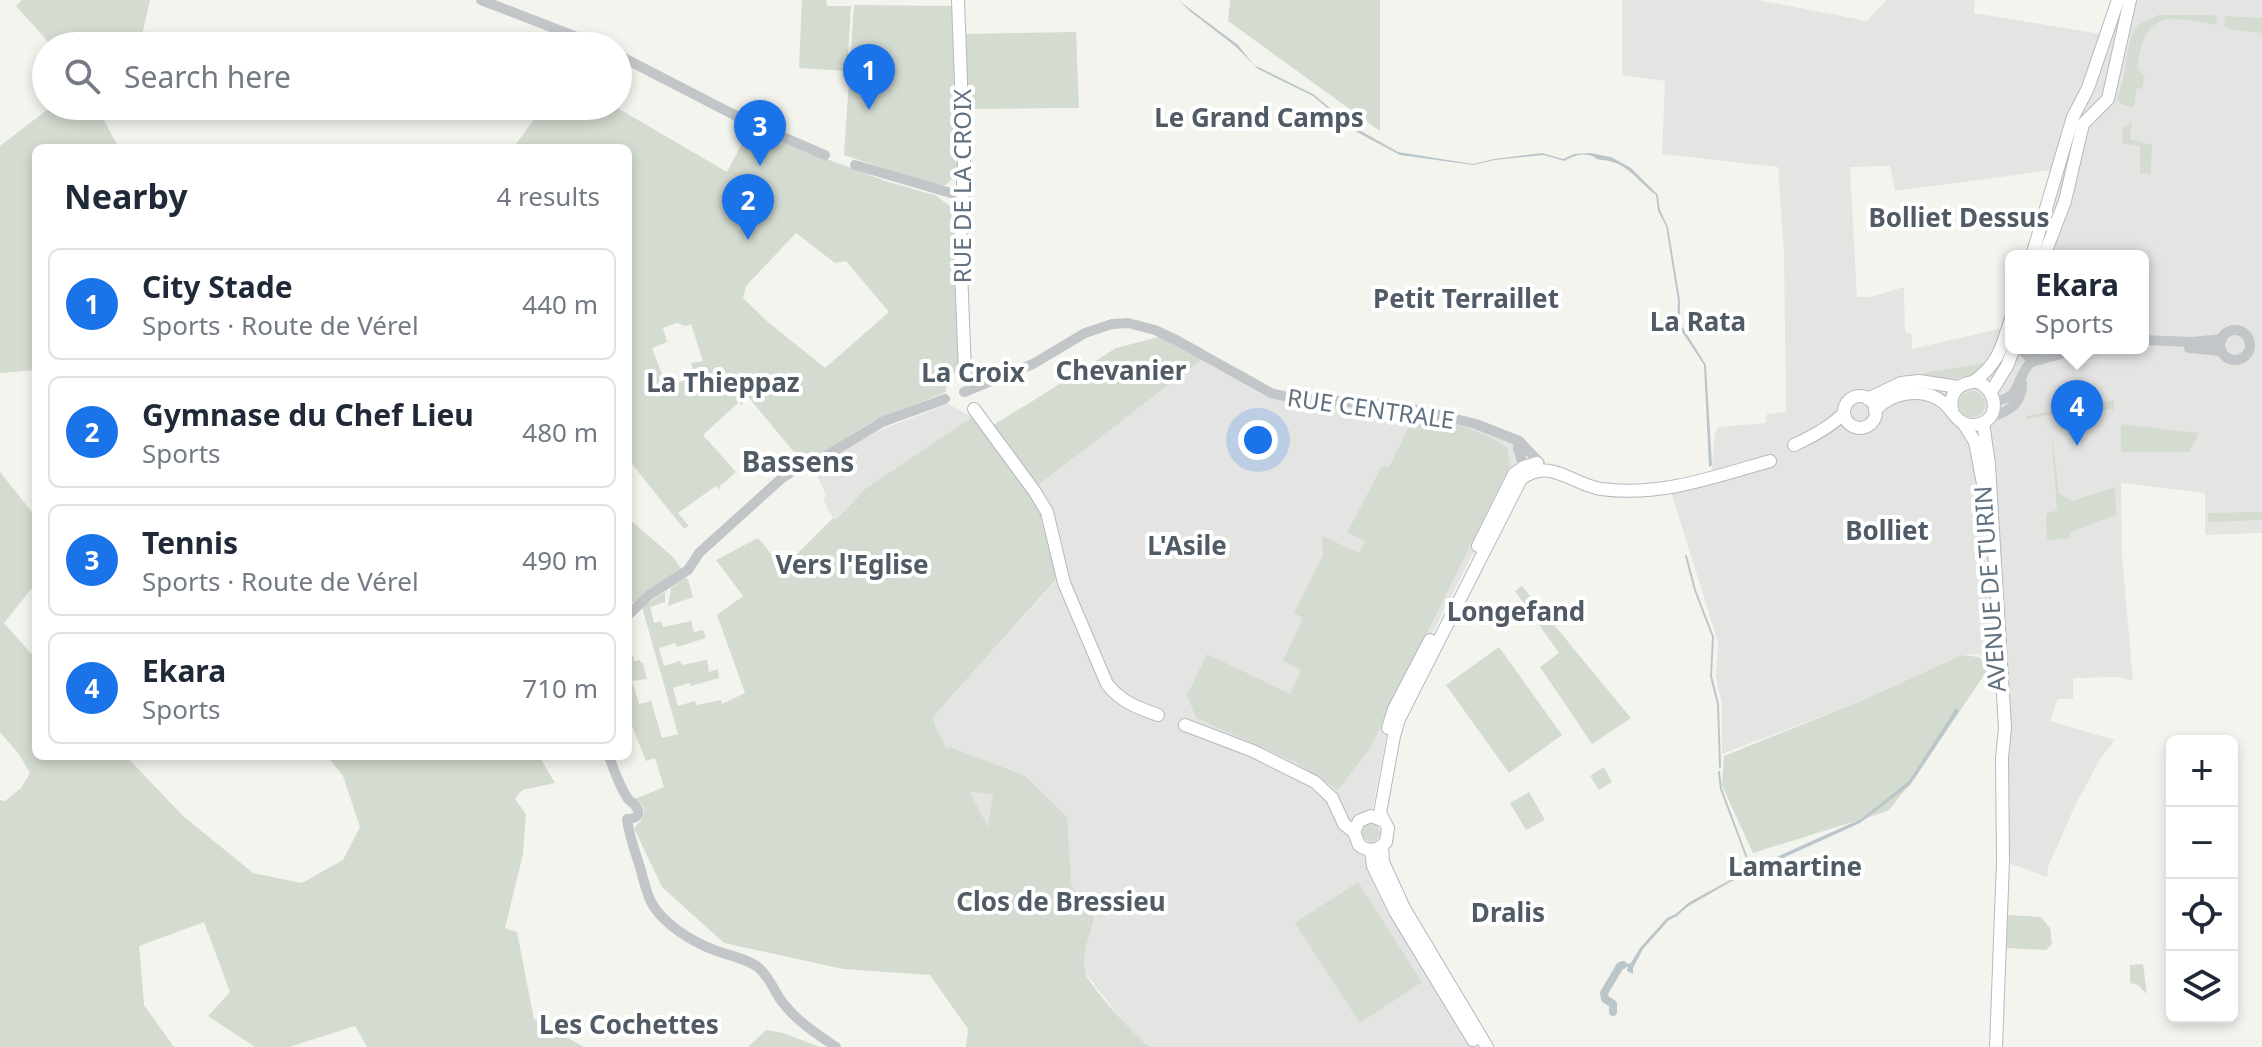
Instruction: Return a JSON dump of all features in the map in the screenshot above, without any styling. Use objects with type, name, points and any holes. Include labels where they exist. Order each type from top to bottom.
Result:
[{"type":"main road","name":"RUE DE LA CROIX","points":[[958,0],[964,164],[960,245],[965,372]]},
{"type":"main road","points":[[2046,250],[2065,201],[2063,175],[2073,117],[2088,88],[2118,0]]},
{"type":"main road","points":[[2034,250],[2083,124],[2108,99],[2130,0]]},
{"type":"main road","points":[[1872,405],[1901,383],[1919,381],[1958,387],[1973,382],[1995,362],[2005,334]]},
{"type":"main road","points":[[1847,419],[1846,404],[1853,398],[1861,396],[1872,405],[1880,405],[1909,392],[1936,398],[1964,424],[1977,425],[1992,413],[1993,397],[2012,354]]},
{"type":"main road","points":[[1973,382],[1982,384],[1993,397]]},
{"type":"main road","points":[[1953,413],[1951,399],[1958,387]]},
{"type":"main road","points":[[1796,448],[1839,419],[1847,419],[1861,428],[1869,425],[1874,418],[1872,405]]},
{"type":"main road","points":[[974,409],[1047,512],[1064,583],[1107,684],[1125,702],[1158,715]]},
{"type":"main road","name":"AVENUE DE TURIN","points":[[1986,420],[2005,728],[1996,1047]]},
{"type":"main road","name":"AVENUE DE TURIN","points":[[1964,424],[1975,442],[1981,469],[2002,758]]},
{"type":"main road","points":[[1532,468],[1517,486],[1399,719],[1380,813],[1389,832],[1386,842],[1377,848],[1359,845],[1360,823],[1373,807],[1394,709],[1514,474],[1532,468],[1555,471],[1590,487],[1665,489],[1698,483],[1769,458]]},
{"type":"main road","points":[[1993,636],[2001,659]]},
{"type":"main road","points":[[1185,725],[1253,751],[1315,782],[1332,798],[1341,815],[1360,823],[1376,816],[1384,821]]},
{"type":"main road","points":[[1377,848],[1373,866],[1396,913],[1478,1047]]},
{"type":"main road","points":[[1377,848],[1404,908],[1487,1047]]},
{"type":"street","points":[[481,0],[564,32]]},
{"type":"street","points":[[632,62],[748,122],[825,155]]},
{"type":"street","points":[[855,165],[961,196]]},
{"type":"street","name":"RUE CENTRALE","points":[[964,392],[1033,364],[1085,333],[1112,324],[1128,323],[1155,330],[1176,340],[1271,393],[1292,398],[1388,405],[1423,411],[1476,424],[1519,441]]},
{"type":"street","points":[[2149,340],[2192,342],[2222,339],[2229,332],[2238,331],[2246,335],[2256,348],[2245,357],[2236,360],[2227,358],[2222,351],[2222,339]]},
{"type":"street","points":[[2149,346],[2222,351]]},
{"type":"street","points":[[2026,354],[2038,359]]},
{"type":"street","points":[[1993,397],[2007,400],[2028,365],[2059,354]]},
{"type":"street","points":[[1986,420],[2015,406],[2021,394],[2022,377]]},
{"type":"street","points":[[632,611],[648,596],[688,570],[699,553],[782,478],[809,466],[882,422],[945,399]]},
{"type":"street","points":[[1519,441],[1532,468]]},
{"type":"street","points":[[1519,441],[1518,449],[1532,468]]},
{"type":"street","points":[[610,760],[619,784],[639,812],[632,820],[627,819],[647,892],[659,914],[695,941],[753,964],[768,978],[781,999],[807,1028],[836,1047]]},
{"type":"shaded area","points":[[22,0],[150,0],[143,32],[39,32],[16,6]]},
{"type":"shaded area","points":[[802,0],[826,0],[827,6],[851,6],[847,71],[799,68]]},
{"type":"shaded area","points":[[1178,0],[1238,45],[1254,65],[1235,46]]},
{"type":"shaded area","points":[[1230,0],[1380,0],[1380,131],[1228,21]]},
{"type":"shaded area","points":[[1622,0],[1758,0],[1867,21],[1886,0],[1975,0],[1974,13],[2101,34],[2113,0],[2262,0],[2262,533],[2205,535],[2205,493],[2121,483],[2122,555],[2133,681],[2117,677],[2073,678],[2073,699],[2058,699],[2050,721],[2115,740],[2100,759],[2075,806],[2048,867],[2047,877],[2003,861],[1999,688],[1989,664],[1980,654],[1962,655],[1861,701],[1722,754],[1722,704],[1716,677],[1718,642],[1671,492],[1710,483],[1718,427],[1765,423],[1767,414],[1786,412],[1784,255],[1778,167],[1662,154],[1665,81],[1622,75]],"holes":[[[1890,166],[1895,191],[2052,170],[2031,250],[2149,250],[2149,354],[2005,354],[2005,322],[2003,328],[1912,349],[1912,334],[1905,332],[1904,287],[1870,297],[1857,297],[1850,167]],[[2121,424],[2198,434],[2188,452],[2121,452]]]},
{"type":"shaded area","points":[[854,5],[952,6],[958,158],[957,173],[946,185],[937,186],[844,155]]},
{"type":"shaded area","points":[[2158,15],[2214,15],[2217,25],[2172,19],[2152,26],[2140,50],[2137,69],[2145,76],[2142,89],[2137,88],[2134,107],[2123,105],[2117,97],[2132,35],[2141,24]]},
{"type":"shaded area","points":[[2225,16],[2262,18],[2262,33],[2228,29],[2224,26]]},
{"type":"shaded area","points":[[1076,32],[1079,108],[968,109],[964,34]]},
{"type":"shaded area","points":[[1254,65],[1313,94],[1352,126],[1398,152],[1473,164],[1542,153],[1563,159],[1574,154],[1590,153],[1611,157],[1631,168],[1658,195],[1660,210],[1668,227],[1680,300],[1680,323],[1706,365],[1712,465],[1709,467],[1704,365],[1677,324],[1678,301],[1666,226],[1658,211],[1656,195],[1631,173],[1619,164],[1585,155],[1564,161],[1544,155],[1473,165],[1400,155],[1355,131],[1313,96]]},
{"type":"shaded area","points":[[632,117],[727,172],[749,130],[888,182],[935,195],[950,206],[961,370],[950,379],[946,392],[871,422],[811,460],[793,451],[745,393],[741,397],[743,406],[739,402],[703,435],[736,472],[719,490],[716,486],[678,513],[689,526],[684,529],[632,464],[632,144],[516,144],[534,120],[632,120]],"holes":[[[796,233],[835,263],[846,261],[889,312],[825,368],[743,298],[746,286]],[[677,323],[685,326],[691,324],[703,361],[691,363],[696,376],[667,387],[652,348],[667,342],[663,328]]]},
{"type":"shaded area","points":[[34,120],[104,120],[117,144],[32,144],[32,370],[0,373],[0,146]]},
{"type":"shaded area","points":[[2132,121],[2130,139],[2152,145],[2151,174],[2140,173],[2140,146],[2122,143],[2123,128]]},
{"type":"shaded area","points":[[1174,333],[1205,350],[1202,359],[1037,486],[1061,574],[933,717],[947,749],[950,747],[1025,776],[1067,817],[1071,884],[1094,918],[1085,954],[1086,975],[1115,1013],[1150,1047],[966,1047],[968,1029],[930,975],[843,969],[724,943],[662,887],[634,828],[644,813],[643,806],[635,799],[664,787],[655,758],[646,761],[632,726],[632,681],[639,704],[651,701],[662,738],[678,734],[642,607],[665,592],[665,602],[650,607],[654,623],[661,621],[663,627],[691,621],[694,632],[703,630],[706,638],[677,647],[675,643],[659,648],[664,666],[680,661],[682,665],[707,660],[709,672],[718,669],[719,678],[673,688],[678,706],[695,701],[696,705],[721,700],[722,704],[745,693],[717,615],[743,596],[716,560],[758,538],[783,568],[865,489],[972,417],[988,428],[1116,348]],"holes":[[[970,792],[993,794],[988,827]]]},
{"type":"shaded area","points":[[1204,356],[1271,393],[1423,411],[1519,441],[1522,457],[1394,709],[1373,807],[1356,825],[1363,848],[1474,1044],[1471,1047],[1150,1047],[1143,1044],[1020,888],[936,728],[933,717],[1061,575],[1037,486]]},
{"type":"shaded area","points":[[1985,363],[1985,367],[1978,372],[1957,378],[1926,377],[1924,373]]},
{"type":"shaded area","points":[[1972,391],[1981,395],[1985,404],[1981,413],[1972,417],[1963,413],[1959,404],[1963,395]]},
{"type":"shaded area","points":[[2114,400],[2114,411],[2091,408],[2026,419],[2027,416]]},
{"type":"shaded area","points":[[948,404],[972,417],[865,489],[833,518],[823,500],[826,495],[814,469],[859,438]]},
{"type":"shaded area","points":[[1412,415],[1462,426],[1497,441],[1507,448],[1510,465],[1370,748],[1338,790],[1295,762],[1196,718],[1187,695],[1207,654],[1290,694],[1301,670],[1283,661],[1303,618],[1294,613],[1323,555],[1322,536],[1359,553],[1365,541],[1347,533],[1382,466],[1389,467]]},
{"type":"shaded area","points":[[2121,424],[2199,433],[2189,452],[2121,452]]},
{"type":"shaded area","points":[[2051,426],[2059,493],[2072,501],[2115,487],[2116,515],[2070,532],[2070,538],[2047,540],[2046,514],[2057,510]]},
{"type":"shaded area","points":[[0,472],[32,512],[32,588],[4,623],[32,654],[32,760],[130,760],[182,815],[253,873],[302,883],[343,860],[360,827],[343,776],[330,760],[541,760],[555,783],[522,790],[515,799],[526,814],[523,854],[505,928],[517,932],[534,1019],[584,1047],[367,1047],[355,1026],[289,1047],[255,1047],[208,1016],[230,992],[204,922],[139,946],[144,1005],[174,1047],[0,1047],[0,800],[5,801],[21,788],[30,773],[0,732]]},
{"type":"shaded area","points":[[2262,512],[2262,520],[2208,522],[2208,513]]},
{"type":"shaded area","points":[[632,521],[674,558],[681,569],[632,603]]},
{"type":"shaded area","points":[[685,578],[693,597],[668,606],[671,588]]},
{"type":"shaded area","points":[[1522,586],[1631,718],[1592,744],[1540,667],[1559,653],[1515,591]]},
{"type":"shaded area","points":[[1499,647],[1562,735],[1509,773],[1446,685]]},
{"type":"shaded area","points":[[1962,655],[1979,657],[1988,669],[1915,778],[1888,811],[1753,853],[1722,786],[1724,756],[1861,701]]},
{"type":"shaded area","points":[[632,656],[634,661],[643,663],[647,679],[632,681]]},
{"type":"shaded area","points":[[1956,708],[1959,711],[1910,785],[1860,823],[1730,882],[1687,907],[1669,920],[1643,949],[1633,974],[1622,965],[1616,973],[1619,965],[1631,963],[1667,918],[1688,903],[1752,868],[1861,819],[1909,781]]},
{"type":"shaded area","points":[[1604,767],[1612,782],[1599,790],[1590,776]]},
{"type":"shaded area","points":[[1529,792],[1545,820],[1526,830],[1510,803]]},
{"type":"shaded area","points":[[1371,824],[1380,833],[1371,842],[1362,833]]},
{"type":"shaded area","points":[[1358,882],[1422,982],[1360,1023],[1295,923]]},
{"type":"shaded area","points":[[2007,915],[2041,917],[2050,928],[2052,944],[2046,950],[2007,948]]},
{"type":"shaded area","points":[[2143,964],[2147,994],[2138,985],[2130,983],[2130,965]]},
{"type":"shaded area","points":[[766,1030],[783,1033],[820,1047],[748,1047]]},
{"type":"waterway","points":[[1686,556],[1713,637],[1711,676],[1718,704],[1720,767]]},
{"type":"waterway","points":[[1719,772],[1721,789],[1751,869]]},
{"type":"waterway","points":[[1613,1012],[1613,1004],[1605,999],[1604,993],[1623,965]]},
{"type":"place","name":"City Stade","points":[[869,110]]},
{"type":"place","name":"Tennis","points":[[760,166]]},
{"type":"place","name":"Gymnase du Chef Lieu","points":[[748,240]]},
{"type":"place","name":"Ekara","points":[[2077,446]]},
{"type":"district","name":"Le Grand Camps","points":[[1259,117]]},
{"type":"district","name":"Bolliet Dessus","points":[[1959,217]]},
{"type":"district","name":"Petit Terraillet","points":[[1466,298]]},
{"type":"district","name":"La Rata","points":[[1698,321]]},
{"type":"district","name":"Chevanier","points":[[1121,370]]},
{"type":"district","name":"La Croix","points":[[973,372]]},
{"type":"district","name":"La Thieppaz","points":[[723,382]]},
{"type":"district","name":"Bassens","points":[[798,461]]},
{"type":"district","name":"Bolliet","points":[[1887,530]]},
{"type":"district","name":"L'Asile","points":[[1187,545]]},
{"type":"district","name":"Vers l'Eglise","points":[[852,564]]},
{"type":"district","name":"Longefand","points":[[1516,611]]},
{"type":"district","name":"Lamartine","points":[[1795,866]]},
{"type":"district","name":"Clos de Bressieu","points":[[1061,901]]},
{"type":"district","name":"Dralis","points":[[1508,912]]},
{"type":"district","name":"Les Cochettes","points":[[629,1024]]}]
